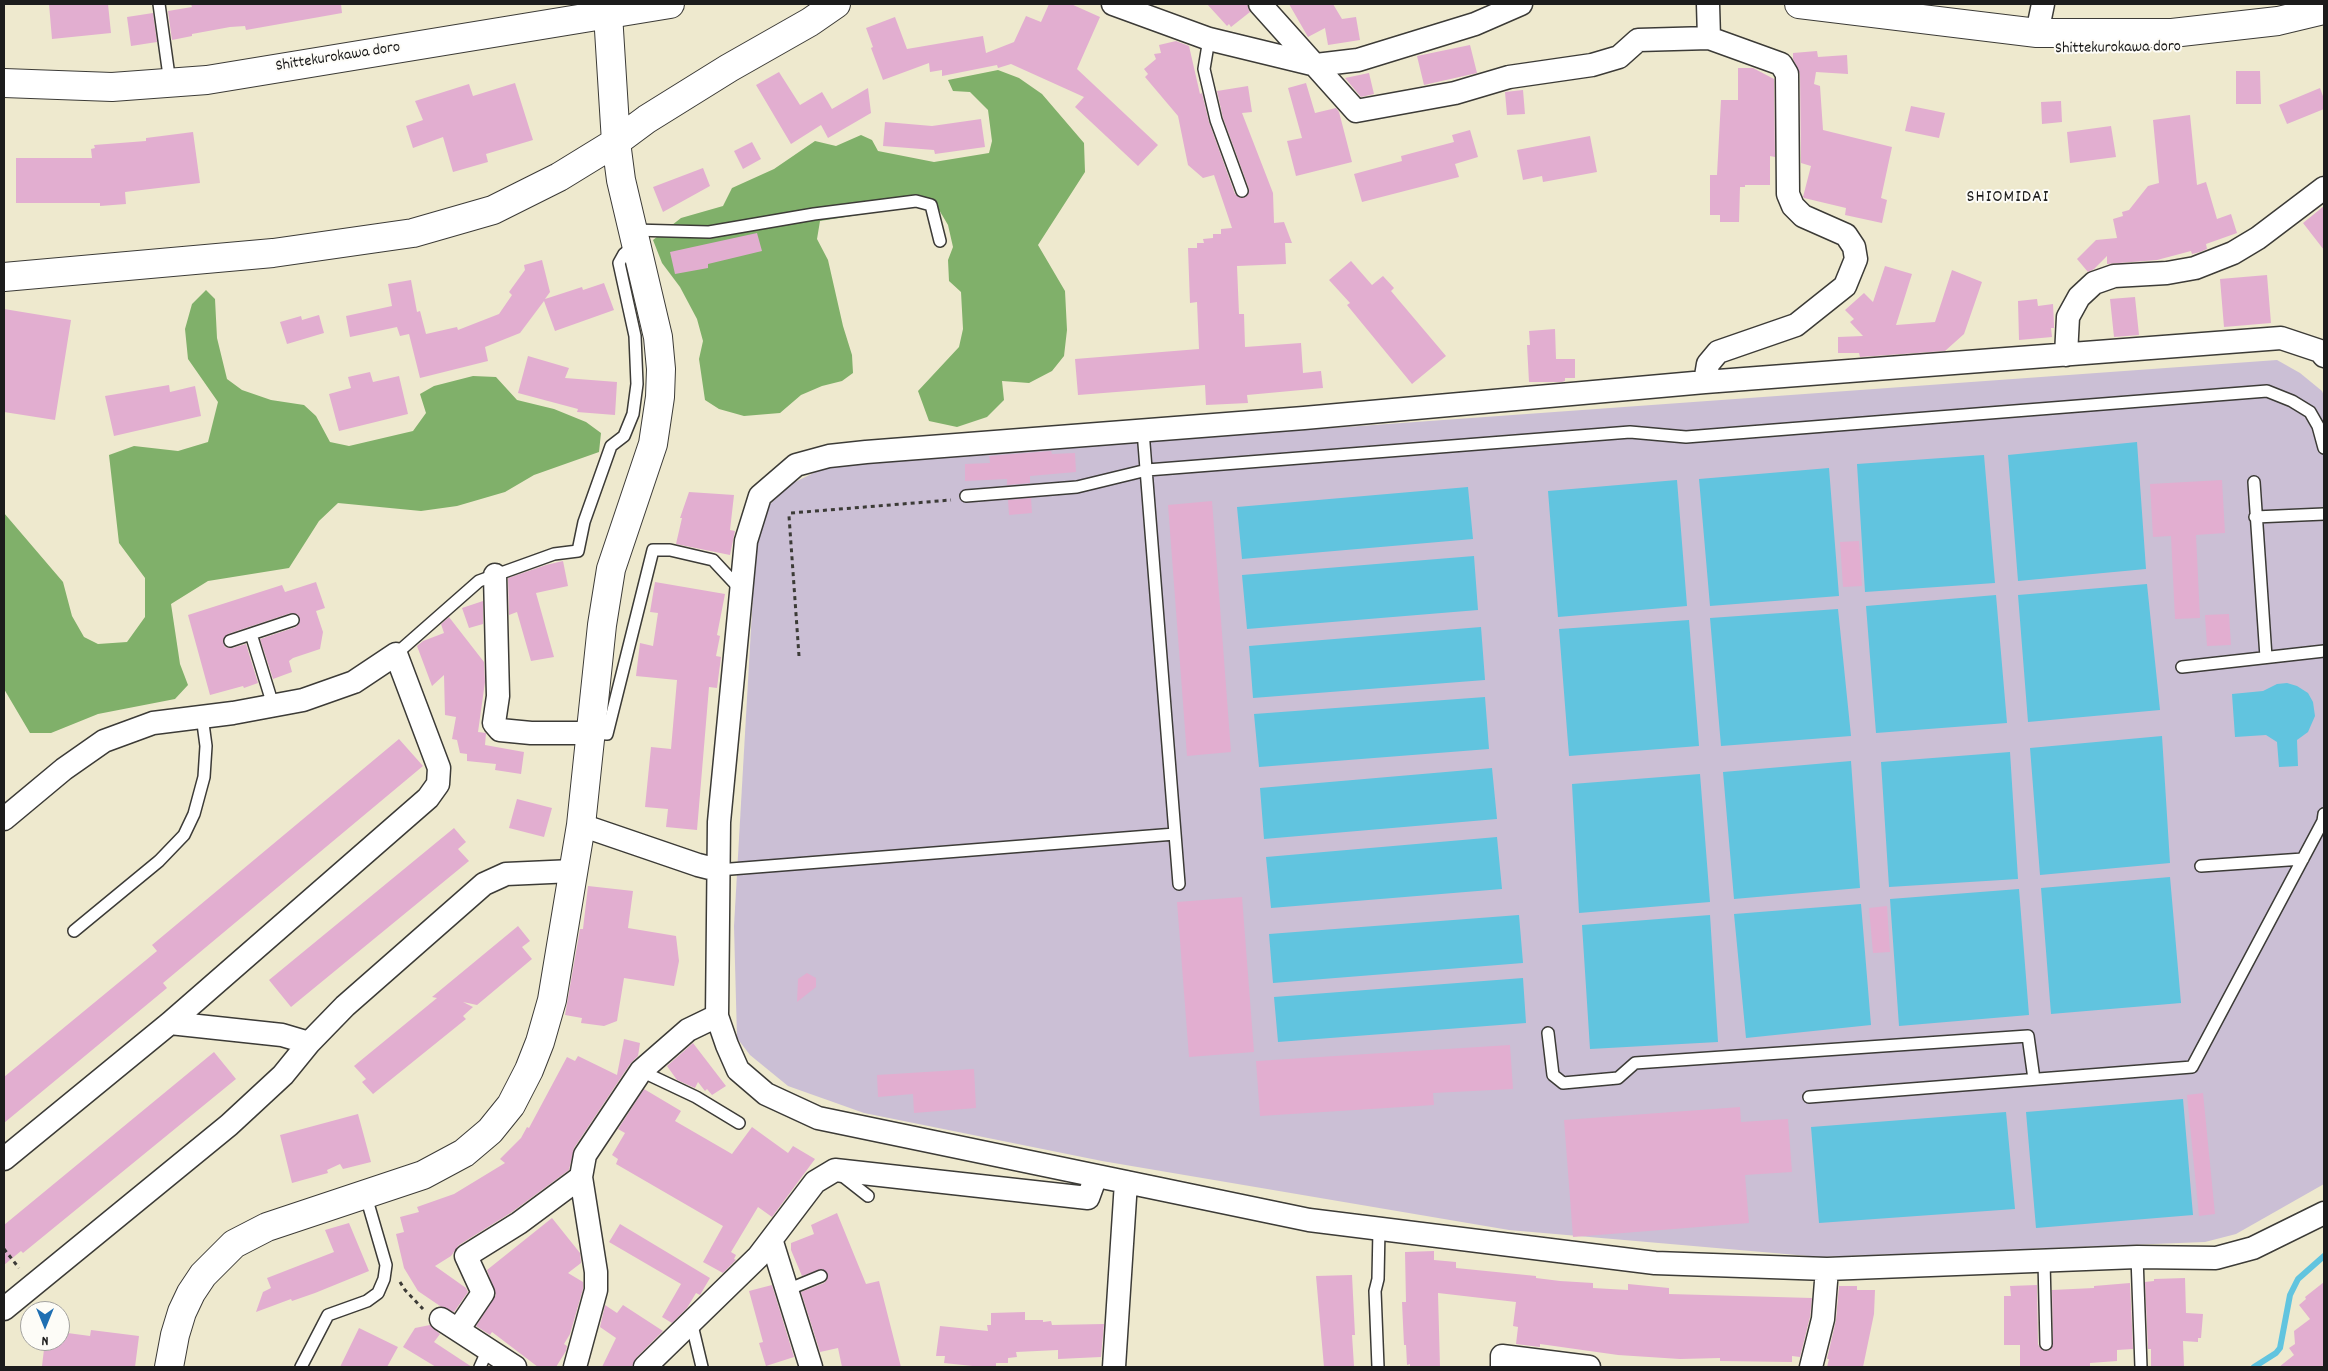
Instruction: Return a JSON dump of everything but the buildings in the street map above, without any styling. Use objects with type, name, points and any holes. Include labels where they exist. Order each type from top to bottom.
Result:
[{"type":"street","name":"Shittekurokawa doro","points":[[4,83],[112,87],[207,80],[606,7],[666,4]]},
{"type":"street","points":[[4,277],[273,253],[413,233],[493,210],[559,177],[616,142],[647,119],[729,68],[810,22],[836,4]]},
{"type":"street","points":[[1113,4],[1209,38],[1316,65],[1358,60],[1475,24],[1521,4]]},
{"type":"street","points":[[1260,4],[1356,111],[1455,93],[1509,77],[1592,65],[1619,57],[1638,40],[1709,38],[1781,64],[1787,74],[1788,194],[1794,206],[1803,216],[1846,235],[1854,248],[1856,259],[1845,286],[1796,325],[1718,352],[1708,364],[1705,382]]},
{"type":"street","points":[[1708,4],[1709,38]]},
{"type":"street","name":"Shittekurokawa doro","points":[[1799,4],[1855,11],[1906,10],[2037,33],[2172,33],[2278,21],[2324,10]]},
{"type":"street","points":[[2037,33],[2043,4]]},
{"type":"street","points":[[169,1367],[178,1327],[191,1293],[203,1275],[234,1244],[267,1227],[422,1175],[464,1153],[490,1131],[511,1105],[530,1070],[552,1000],[581,825],[602,625],[611,569],[653,444],[658,418],[661,369],[658,337],[621,180],[616,142],[606,7]]},
{"type":"street","name":"Shittekurokawa doro","points":[[1855,11],[1926,33],[2042,49],[2097,52],[2168,50],[2266,40],[2324,28]]},
{"type":"street","points":[[2066,355],[2068,316],[2079,297],[2094,284],[2114,276],[2167,273],[2195,268],[2233,252],[2258,238],[2324,188]]},
{"type":"street","points":[[2324,356],[2320,351],[2281,338],[1705,382],[866,452],[829,456],[796,465],[760,496],[746,541],[719,822],[718,870],[718,1016],[727,1045],[738,1070],[766,1094],[818,1118],[1309,1220],[1655,1264],[1827,1269],[2138,1257],[2216,1258],[2254,1248],[2324,1213]]},
{"type":"street","points":[[495,575],[498,696],[494,723],[500,730],[531,733],[591,733]]},
{"type":"street","points":[[4,819],[64,769],[104,741],[153,723],[303,700],[354,682],[396,654],[439,768],[438,784],[428,798],[170,1023],[4,1159]]},
{"type":"street","points":[[581,825],[718,870]]},
{"type":"street","points":[[4,1309],[229,1125],[283,1075],[309,1043],[345,1006],[484,884],[506,874],[573,871]]},
{"type":"street","points":[[575,1367],[596,1290],[596,1272],[582,1177],[585,1155],[641,1071],[688,1030],[718,1016]]},
{"type":"street","points":[[170,1023],[282,1035],[309,1043]]},
{"type":"street","points":[[645,1367],[772,1242],[815,1182],[835,1170],[1088,1198],[1096,1176]]},
{"type":"street","points":[[515,1367],[484,1358],[450,1324],[483,1293],[466,1256],[519,1223],[582,1177]]},
{"type":"street","points":[[1114,1367],[1126,1182]]},
{"type":"street","points":[[772,1242],[811,1367]]},
{"type":"street","points":[[1812,1367],[1823,1318],[1827,1269]]},
{"type":"street","points":[[1502,1367],[1502,1356],[1589,1367]]},
{"type":"lane","points":[[159,4],[170,83]]},
{"type":"lane","points":[[1209,38],[1204,69],[1216,120],[1242,191]]},
{"type":"lane","points":[[396,654],[479,581],[554,554],[578,551],[584,522],[611,446],[624,436],[634,414],[637,384],[635,336],[619,263],[635,237],[709,232],[814,214],[916,201],[931,205],[940,241]]},
{"type":"lane","points":[[966,496],[1077,487],[1147,470],[1630,432],[1686,437],[2267,391],[2292,401],[2310,412],[2318,426],[2324,448]]},
{"type":"lane","points":[[1143,430],[1179,884]]},
{"type":"lane","points":[[2254,482],[2266,657]]},
{"type":"lane","points":[[2255,517],[2324,514]]},
{"type":"lane","points":[[591,733],[607,734],[653,550],[670,550],[713,560],[742,592]]},
{"type":"lane","points":[[230,641],[293,620]]},
{"type":"lane","points":[[251,634],[273,705]]},
{"type":"lane","points":[[2182,667],[2324,651]]},
{"type":"lane","points":[[74,931],[159,861],[184,835],[194,814],[204,776],[206,746],[202,716]]},
{"type":"lane","points":[[1809,1097],[2192,1067],[2323,821],[2324,814]]},
{"type":"lane","points":[[718,870],[1175,834]]},
{"type":"lane","points":[[2201,866],[2303,858]]},
{"type":"lane","points":[[1548,1033],[1553,1075],[1563,1083],[1618,1078],[1636,1063],[2028,1036],[2034,1079]]},
{"type":"lane","points":[[641,1071],[696,1097],[739,1123]]},
{"type":"lane","points":[[835,1170],[868,1196]]},
{"type":"lane","points":[[301,1367],[328,1315],[367,1300],[378,1293],[384,1279],[386,1265],[365,1193]]},
{"type":"lane","points":[[1378,1367],[1375,1291],[1378,1279],[1379,1229]]},
{"type":"lane","points":[[2138,1257],[2140,1367]]},
{"type":"lane","points":[[2044,1261],[2046,1344]]},
{"type":"lane","points":[[787,1290],[822,1276]]},
{"type":"lane","points":[[691,1321],[702,1367]]},
{"type":"path","points":[[799,656],[788,516],[791,512],[957,500],[966,496]]},
{"type":"path","points":[[4,1249],[20,1268]]},
{"type":"path","points":[[386,1265],[395,1271],[405,1290],[420,1307],[450,1324]]},
{"type":"shaded area","points":[[2277,360],[2300,373],[2322,391],[2324,396],[2324,1184],[2236,1234],[2205,1242],[1820,1257],[1509,1230],[1102,1161],[864,1113],[788,1086],[750,1055],[737,1038],[734,926],[756,541],[769,505],[791,484],[832,464]]},
{"type":"green space","points":[[998,70],[1019,78],[1042,94],[1084,143],[1085,172],[1038,245],[1065,291],[1067,330],[1064,356],[1052,371],[1029,383],[1002,381],[1004,400],[987,417],[957,427],[929,421],[918,391],[959,347],[963,329],[961,292],[949,281],[948,260],[953,247],[948,225],[935,203],[820,221],[817,239],[828,260],[843,326],[852,355],[853,373],[842,381],[822,386],[801,395],[780,413],[744,416],[719,409],[705,400],[699,359],[703,341],[697,319],[680,287],[662,263],[653,240],[681,218],[723,206],[732,188],[774,169],[815,141],[836,146],[861,135],[872,140],[878,151],[934,162],[989,153],[992,141],[988,110],[970,92],[953,91],[948,80]]},
{"type":"green space","points":[[206,290],[215,299],[217,338],[227,379],[242,390],[271,400],[304,405],[316,416],[330,442],[349,446],[413,431],[426,413],[420,394],[434,386],[473,376],[496,377],[517,400],[554,409],[586,422],[601,433],[599,452],[534,475],[505,492],[457,506],[421,511],[338,503],[319,521],[289,568],[208,581],[171,604],[180,664],[188,685],[175,699],[98,714],[51,733],[30,733],[4,689],[4,513],[63,582],[72,616],[84,637],[98,644],[127,642],[145,617],[145,578],[119,543],[109,455],[134,446],[178,451],[208,442],[218,402],[188,359],[185,329],[192,304]]},
{"type":"water","points":[[2137,442],[2146,569],[2018,581],[2008,455]]},
{"type":"water","points":[[1984,455],[1995,583],[1865,592],[1857,464]]},
{"type":"water","points":[[1829,468],[1839,596],[1710,606],[1699,479]]},
{"type":"water","points":[[1677,480],[1687,606],[1558,617],[1548,491]]},
{"type":"water","points":[[1468,487],[1473,539],[1242,559],[1237,507]]},
{"type":"water","points":[[1474,556],[1478,610],[1247,629],[1242,575]]},
{"type":"water","points":[[2147,584],[2160,710],[2028,722],[2018,595]]},
{"type":"water","points":[[1996,595],[2007,723],[1876,733],[1866,606]]},
{"type":"water","points":[[1838,609],[1851,736],[1721,746],[1710,618]]},
{"type":"water","points":[[1689,620],[1699,746],[1569,756],[1559,629]]},
{"type":"water","points":[[1481,627],[1485,680],[1253,698],[1249,646]]},
{"type":"water","points":[[2287,683],[2297,686],[2308,693],[2313,702],[2315,716],[2308,732],[2297,740],[2298,766],[2279,767],[2277,742],[2266,735],[2235,737],[2232,694],[2263,691],[2277,684]]},
{"type":"water","points":[[1485,697],[1489,749],[1259,767],[1254,714]]},
{"type":"water","points":[[2162,736],[2170,863],[2040,875],[2030,748]]},
{"type":"water","points":[[2010,752],[2018,879],[1889,887],[1881,762]]},
{"type":"water","points":[[1851,761],[1860,888],[1734,899],[1723,772]]},
{"type":"water","points":[[1492,768],[1497,819],[1264,839],[1260,788]]},
{"type":"water","points":[[1700,774],[1710,902],[1579,913],[1572,784]]},
{"type":"water","points":[[1497,837],[1502,889],[1271,908],[1266,857]]},
{"type":"water","points":[[2170,877],[2181,1003],[2051,1014],[2041,888]]},
{"type":"water","points":[[2019,889],[2029,1015],[1899,1026],[1890,899]]},
{"type":"water","points":[[1861,904],[1871,1025],[1746,1038],[1734,914]]},
{"type":"water","points":[[1519,915],[1523,963],[1273,983],[1269,934]]},
{"type":"water","points":[[1710,915],[1718,1042],[1590,1049],[1582,925]]},
{"type":"water","points":[[1523,978],[1526,1023],[1278,1042],[1274,997]]},
{"type":"water","points":[[2183,1099],[2193,1215],[2036,1228],[2026,1112]]},
{"type":"water","points":[[2006,1112],[2015,1209],[1819,1223],[1811,1127]]},
{"type":"waterway","points":[[2254,1367],[2276,1353],[2280,1348],[2290,1295],[2298,1279],[2324,1256]]},
{"type":"district","name":"SHIOMIDAI","points":[[2008,199]]}]
